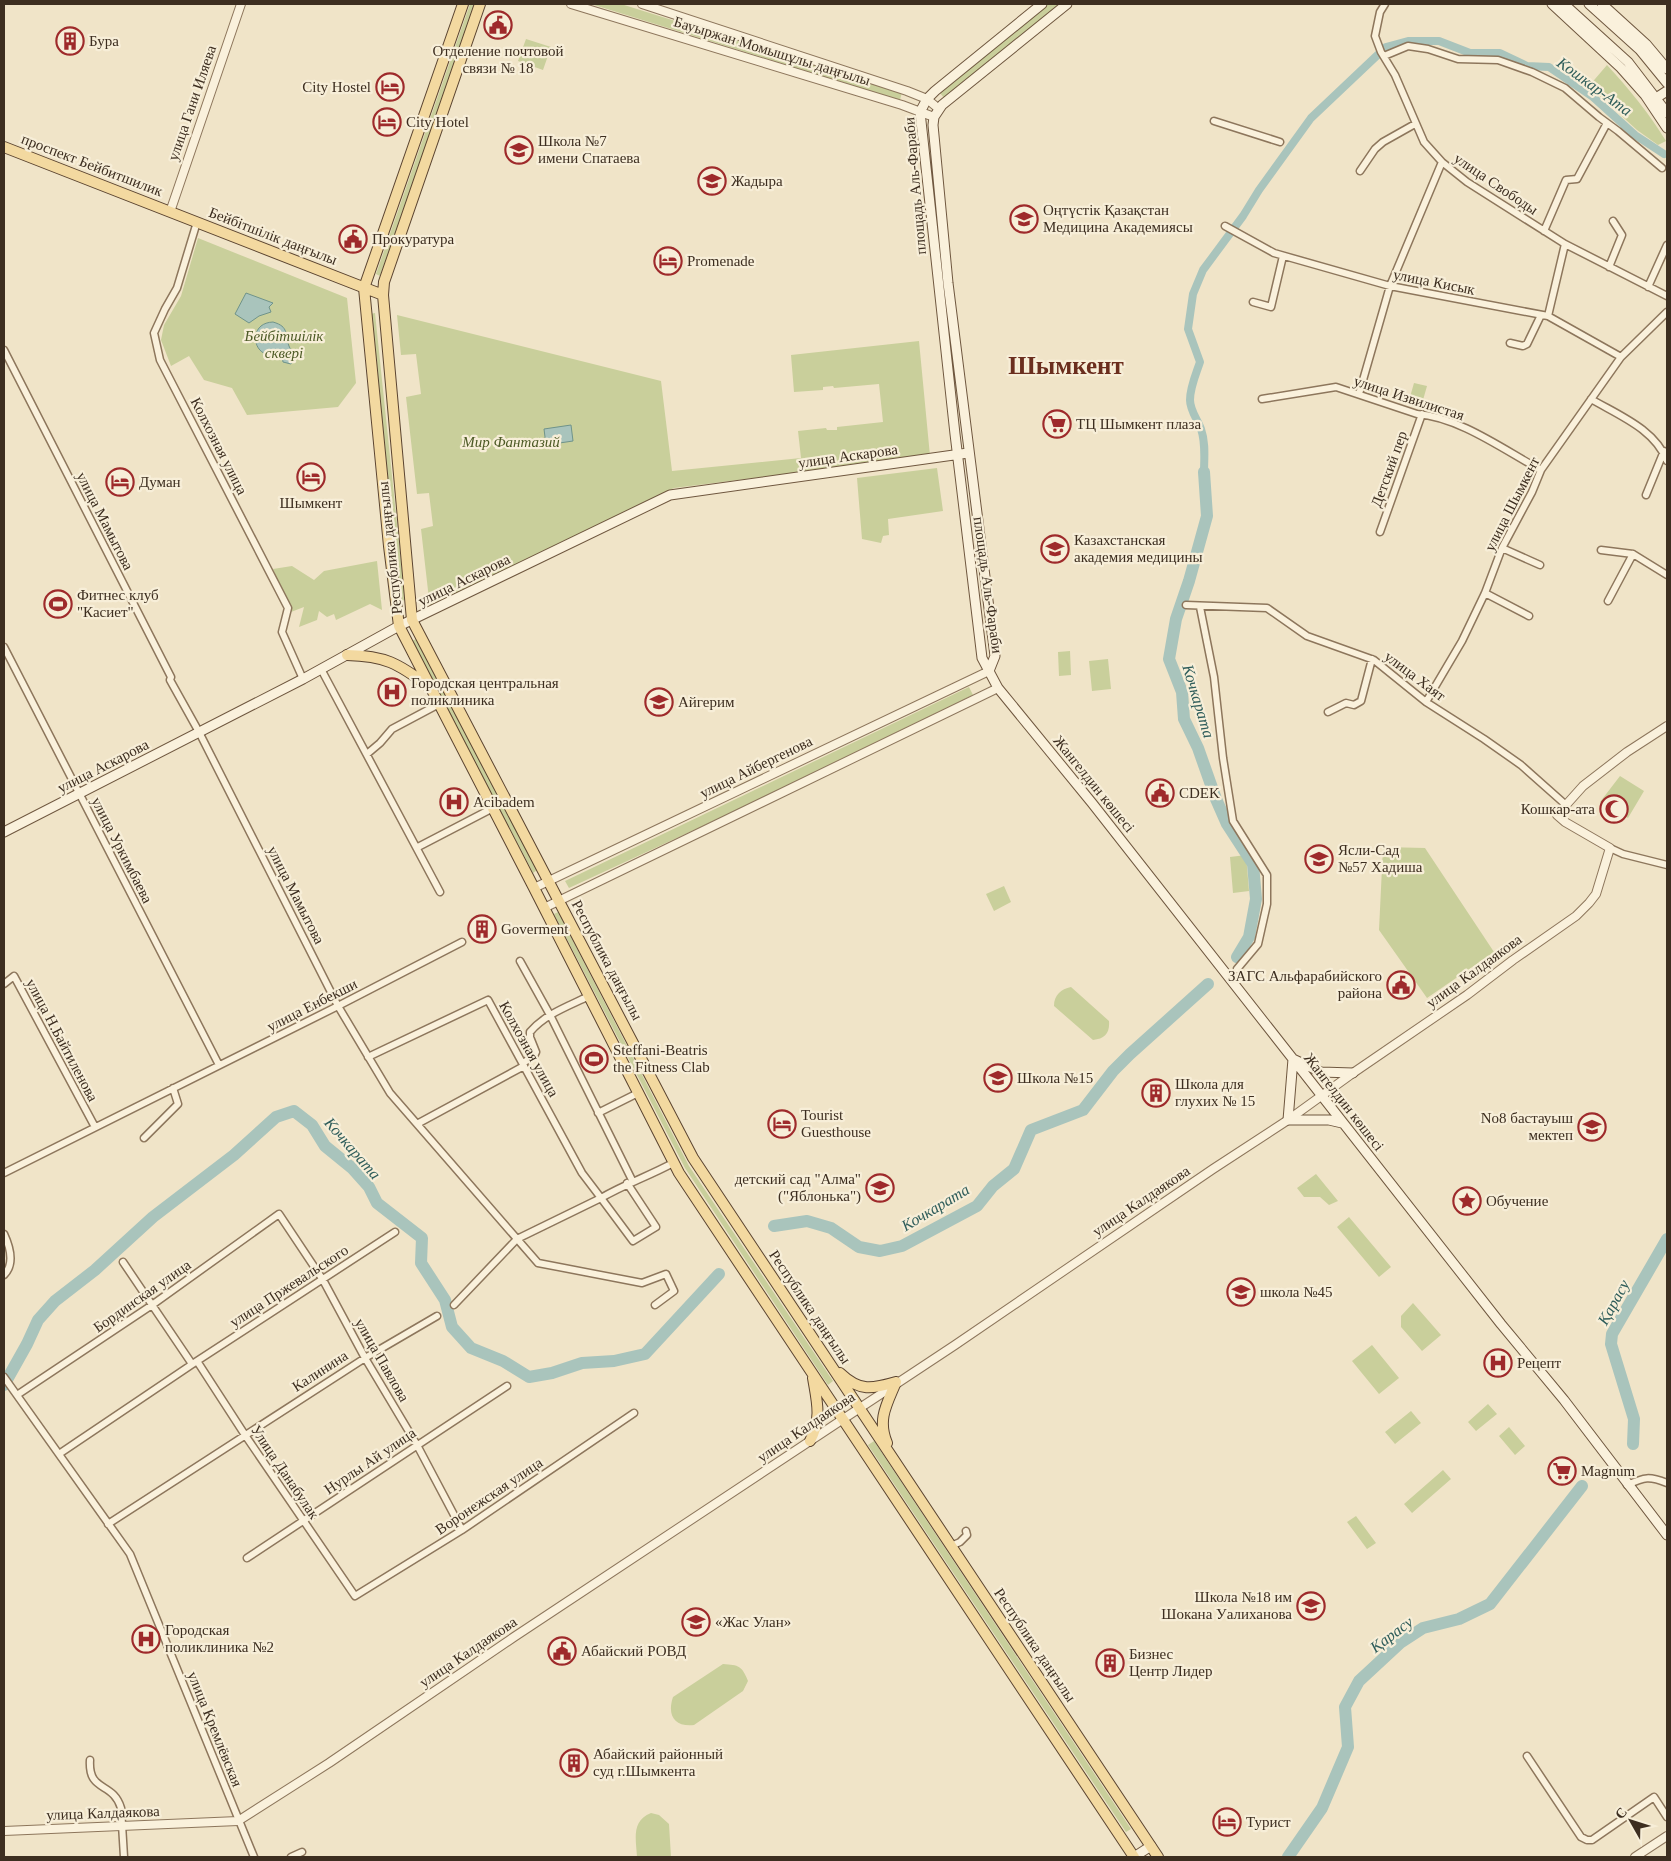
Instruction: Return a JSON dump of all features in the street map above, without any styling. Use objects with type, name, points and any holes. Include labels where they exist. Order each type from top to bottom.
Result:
[{"type":"main road","name":"Республика даңғылы","points":[[463,4],[364,288],[389,546],[399,626],[673,1163],[1134,1857]]},
{"type":"main road","name":"Республика даңғылы","points":[[480,4],[384,282],[383,295],[412,620],[693,1158],[1158,1857]]},
{"type":"main road","points":[[927,99],[1042,4]]},
{"type":"main road","points":[[937,113],[973,80],[1067,4]]},
{"type":"main road","points":[[1552,4],[1621,68],[1645,95],[1667,128]]},
{"type":"main road","points":[[1564,4],[1628,62],[1667,113]]},
{"type":"main road","points":[[1589,4],[1640,50],[1667,83]]},
{"type":"main road","points":[[1602,4],[1646,44],[1667,69]]},
{"type":"main road","points":[[1621,20],[1628,39]]},
{"type":"main road","points":[[1656,98],[1667,91]]},
{"type":"main road","name":"площадь Аль-Фараби","points":[[927,99],[920,112],[921,133],[957,454],[982,658],[998,688]]},
{"type":"main road","name":"площадь Аль-Фараби","points":[[937,113],[933,124],[947,275],[995,656],[989,671]]},
{"type":"main road","name":"проспект Бейбитшилик","points":[[4,147],[170,212]]},
{"type":"main road","name":"Бейбітшілік даңғылы","points":[[170,212],[364,288]]},
{"type":"main road","points":[[364,288],[383,295]]},
{"type":"main road","name":"улица Аскарова","points":[[4,832],[303,679],[399,626],[670,495],[968,453]]},
{"type":"main road","points":[[347,655],[383,658],[403,668],[430,687]]},
{"type":"main road","name":"Жангелдин көшесі","points":[[998,688],[1092,803],[1501,1324],[1564,1400],[1667,1535]]},
{"type":"main road","points":[[1342,1123],[1328,1120],[1288,1120],[1293,1059],[1321,1072],[1353,1073]]},
{"type":"main road","points":[[829,1362],[856,1386],[876,1388],[896,1382]]},
{"type":"main road","points":[[810,1441],[816,1428],[818,1416],[813,1374]]},
{"type":"main road","points":[[895,1461],[882,1428],[885,1409],[896,1382]]},
{"type":"main road","points":[[1134,1857],[1151,1846]]},
{"type":"street","name":"улица Гани Иляева","points":[[170,212],[241,4]]},
{"type":"street","name":"Бауыржан Момышұлы даңғылы","points":[[572,4],[920,112],[937,113]]},
{"type":"street","name":"Бауыржан Момышұлы даңғылы","points":[[642,4],[927,99]]},
{"type":"street","name":"улица Свободы","points":[[1386,4],[1380,12],[1375,36],[1424,142],[1442,162],[1467,182],[1564,244],[1667,296]]},
{"type":"street","points":[[1384,56],[1408,46],[1428,48],[1458,59],[1498,60],[1532,72],[1565,88],[1662,168]]},
{"type":"street","name":"площадь Аль-Фараби","points":[[927,99],[937,113]]},
{"type":"street","points":[[1214,122],[1280,142]]},
{"type":"street","points":[[1544,232],[1566,180],[1576,178],[1607,123]]},
{"type":"street","points":[[1360,171],[1375,149],[1383,142],[1415,124],[1417,127]]},
{"type":"street","points":[[1359,394],[1390,286],[1442,162]]},
{"type":"street","points":[[1609,267],[1622,235],[1613,221]]},
{"type":"street","name":"Колхозная улица","points":[[197,222],[177,288],[164,309],[154,333],[160,360],[288,608],[282,632],[303,679]]},
{"type":"street","name":"улица Кисык","points":[[1226,226],[1274,253],[1283,256],[1390,286],[1545,316],[1621,357]]},
{"type":"street","points":[[1510,343],[1523,346],[1527,344],[1545,316],[1564,244]]},
{"type":"street","points":[[1648,287],[1667,245]]},
{"type":"street","points":[[1254,302],[1271,307],[1283,256]]},
{"type":"street","name":"улица Шымкент","points":[[1426,702],[1462,641],[1485,594],[1502,548],[1532,492],[1540,470],[1621,357],[1667,312]]},
{"type":"street","name":"улица Мамытова","points":[[4,350],[171,677],[170,680],[200,732],[338,1006],[390,1092],[538,1263],[642,1283],[666,1274],[674,1291],[655,1305]]},
{"type":"street","name":"улица Извилистая","points":[[1262,399],[1336,387],[1422,414],[1432,415],[1472,431],[1540,470]]},
{"type":"street","points":[[1591,399],[1643,429],[1664,451],[1667,461]]},
{"type":"street","name":"Детский пер","points":[[1380,532],[1422,414]]},
{"type":"street","points":[[1646,495],[1664,451]]},
{"type":"street","points":[[1502,548],[1540,565]]},
{"type":"street","points":[[1601,550],[1633,554],[1667,575]]},
{"type":"street","points":[[1608,601],[1633,554]]},
{"type":"street","points":[[1485,594],[1530,616]]},
{"type":"street","name":"улица Хаят","points":[[1186,605],[1267,608],[1307,636],[1372,659],[1426,702],[1521,765],[1566,805]]},
{"type":"street","points":[[1200,607],[1214,677],[1223,758],[1233,820],[1267,875],[1267,904],[1258,944],[1237,969]]},
{"type":"street","name":"улица Уркимбаева","points":[[4,647],[219,1065]]},
{"type":"street","points":[[1328,712],[1346,703],[1354,705],[1361,701],[1372,659]]},
{"type":"street","points":[[320,669],[418,847],[440,892]]},
{"type":"street","name":"улица Айбергенова","points":[[534,888],[989,671]]},
{"type":"street","points":[[544,908],[998,688]]},
{"type":"street","points":[[367,754],[392,729],[439,704]]},
{"type":"street","points":[[1667,726],[1627,752],[1590,781],[1575,794],[1557,816],[1610,848],[1628,855],[1667,865]]},
{"type":"street","points":[[418,847],[493,808]]},
{"type":"street","name":"улица Калдаякова","points":[[4,1831],[238,1821],[324,1767],[514,1637],[860,1408],[896,1382],[955,1345],[1288,1120],[1467,995],[1576,916],[1596,894],[1610,848]]},
{"type":"street","name":"улица Енбекши","points":[[4,1172],[338,1006],[462,942]]},
{"type":"street","points":[[520,960],[550,1015],[630,1182]]},
{"type":"street","name":"улица Н.Байтиленова","points":[[4,984],[14,976],[95,1127]]},
{"type":"street","points":[[417,1124],[534,1056],[536,1052],[530,1032],[550,1015],[589,996]]},
{"type":"street","name":"Колхозная улица","points":[[368,1057],[488,1000],[582,1173],[632,1241],[656,1227],[630,1182]]},
{"type":"street","points":[[144,1138],[178,1104],[173,1088]]},
{"type":"street","points":[[598,1113],[638,1093]]},
{"type":"street","points":[[454,1305],[518,1239],[630,1182],[673,1163]]},
{"type":"street","name":"улица Павлова","points":[[279,1214],[323,1280],[364,1358],[417,1445],[462,1530]]},
{"type":"street","name":"Бординская улица","points":[[17,1394],[152,1305],[279,1214]]},
{"type":"street","name":"улица Пржевальского","points":[[59,1454],[194,1362],[395,1232]]},
{"type":"street","points":[[4,1234],[9,1244],[11,1258],[7,1272],[4,1275]]},
{"type":"street","name":"Улица Данабулак","points":[[123,1262],[245,1435],[354,1596]]},
{"type":"street","name":"Калинина","points":[[108,1524],[364,1358],[437,1316]]},
{"type":"street","name":"улица Кремлёвская","points":[[4,1376],[130,1554],[254,1857]]},
{"type":"street","name":"Нурлы Ай улица","points":[[247,1558],[507,1386]]},
{"type":"street","name":"Воронежская улица","points":[[354,1596],[462,1530],[634,1412]]},
{"type":"street","points":[[1627,1485],[1643,1478],[1652,1477],[1667,1483]]},
{"type":"street","points":[[951,1546],[965,1539],[968,1535],[966,1531]]},
{"type":"street","points":[[1527,1756],[1581,1837],[1587,1840],[1592,1840],[1654,1797],[1667,1817]]},
{"type":"street","points":[[90,1760],[89,1772],[92,1778],[113,1793],[118,1800],[124,1857]]},
{"type":"street","points":[[1635,1857],[1667,1836]]},
{"type":"street","points":[[291,1857],[302,1852]]},
{"type":"green space","points":[[470,4],[475,4],[380,276],[376,274]]},
{"type":"green space","points":[[591,4],[621,4],[902,92],[900,100]]},
{"type":"green space","points":[[1045,4],[1065,4],[946,100],[939,92]]},
{"type":"green space","points":[[526,39],[551,47],[543,70],[518,61]]},
{"type":"green space","points":[[1607,65],[1653,121],[1666,141],[1658,145],[1637,130],[1589,86]]},
{"type":"green space","name":"Бейбітшілік сквері","points":[[198,238],[347,298],[356,383],[338,407],[247,415],[232,388],[204,380],[189,356],[171,366],[161,340],[164,325],[181,296]]},
{"type":"green space","points":[[375,313],[405,600],[400,601],[370,314]]},
{"type":"green space","name":"Мир Фантазий","points":[[397,315],[661,381],[672,471],[801,458],[798,431],[826,428],[827,430],[837,430],[837,427],[883,422],[879,384],[834,388],[833,386],[823,387],[823,390],[794,392],[791,355],[919,341],[930,456],[674,488],[430,608],[421,529],[433,526],[429,493],[417,494],[406,397],[421,394],[416,354],[401,355]]},
{"type":"green space","points":[[1414,383],[1427,386],[1421,407],[1408,404]]},
{"type":"green space","points":[[937,468],[943,511],[888,519],[889,535],[883,536],[881,543],[862,539],[857,478]]},
{"type":"green space","points":[[377,561],[382,610],[370,604],[336,620],[334,614],[327,617],[319,611],[317,620],[299,627],[304,607],[291,612],[273,569],[292,566],[314,580],[324,571]]},
{"type":"green space","points":[[416,639],[537,870],[533,873],[412,641]]},
{"type":"green space","points":[[1070,651],[1071,675],[1059,676],[1058,652]]},
{"type":"green space","points":[[1108,659],[1111,689],[1092,691],[1089,661]]},
{"type":"green space","points":[[969,687],[973,695],[735,811],[569,888],[565,881]]},
{"type":"green space","points":[[1620,776],[1644,791],[1628,818],[1600,802]]},
{"type":"green space","points":[[1383,847],[1425,848],[1494,952],[1427,998],[1379,930]]},
{"type":"green space","points":[[1246,855],[1249,891],[1233,893],[1230,857]]},
{"type":"green space","points":[[1004,886],[1011,902],[994,911],[986,894]]},
{"type":"green space","points":[[558,912],[689,1166],[833,1381],[828,1385],[685,1168],[554,914]]},
{"type":"green space","points":[[1071,987],[1109,1021],[1109,1029],[1104,1037],[1093,1040],[1054,1006],[1055,999],[1059,993]]},
{"type":"green space","points":[[1316,1174],[1338,1201],[1329,1205],[1320,1197],[1304,1197],[1297,1188]]},
{"type":"green space","points":[[1349,1217],[1391,1267],[1379,1277],[1337,1227]]},
{"type":"green space","points":[[1413,1303],[1441,1335],[1422,1351],[1401,1327],[1401,1316]]},
{"type":"green space","points":[[1372,1345],[1399,1378],[1379,1394],[1352,1361]]},
{"type":"green space","points":[[1488,1404],[1497,1414],[1476,1431],[1468,1422]]},
{"type":"green space","points":[[1411,1411],[1421,1423],[1395,1444],[1385,1432]]},
{"type":"green space","points":[[1509,1427],[1525,1446],[1515,1455],[1499,1436]]},
{"type":"green space","points":[[874,1441],[1131,1829],[1126,1832],[868,1445]]},
{"type":"green space","points":[[1443,1470],[1451,1479],[1412,1513],[1404,1504]]},
{"type":"green space","points":[[1356,1516],[1376,1543],[1367,1549],[1347,1522]]},
{"type":"green space","points":[[723,1664],[733,1665],[742,1669],[748,1681],[743,1691],[694,1725],[677,1722],[671,1709],[673,1697]]},
{"type":"green space","points":[[651,1813],[659,1815],[669,1824],[671,1857],[637,1857],[636,1831],[640,1821]]},
{"type":"water","points":[[246,293],[273,303],[269,307],[271,312],[259,316],[249,323],[235,314]]},
{"type":"water","points":[[273,322],[282,326],[286,331],[288,342],[295,357],[291,364],[283,362],[281,352],[272,355],[264,353],[256,343],[258,329],[264,324]]},
{"type":"water","points":[[571,425],[573,441],[546,445],[544,429]]},
{"type":"waterway","name":"Кошкар-Ата","points":[[1204,473],[1203,434],[1191,408],[1190,400],[1192,385],[1200,362],[1188,329],[1193,294],[1203,270],[1311,118],[1386,47],[1408,41],[1439,41],[1470,53],[1500,53],[1527,66],[1549,67],[1593,97],[1635,135],[1664,154]]},
{"type":"waterway","name":"Кочкарата","points":[[1204,472],[1207,516],[1176,619],[1169,659],[1182,692],[1184,719],[1198,748],[1216,799],[1227,824],[1253,864],[1256,899],[1249,937],[1237,957]]},
{"type":"waterway","name":"Кочкарата","points":[[774,1226],[807,1221],[831,1228],[859,1247],[880,1251],[902,1246],[977,1206],[993,1186],[1014,1169],[1031,1130],[1083,1110],[1113,1071],[1208,984]]},
{"type":"waterway","name":"Кочкарата","points":[[4,1385],[38,1320],[55,1301],[95,1270],[153,1217],[234,1155],[276,1117],[294,1111],[312,1125],[325,1146],[352,1168],[369,1187],[377,1203],[422,1238],[421,1263],[445,1300],[452,1327],[471,1348],[503,1361],[529,1377],[552,1373],[582,1363],[614,1361],[645,1354],[719,1274]]},
{"type":"waterway","name":"Қарасу","points":[[1633,1444],[1634,1419],[1611,1344],[1612,1334],[1667,1239]]},
{"type":"waterway","name":"Қарасу","points":[[1288,1857],[1322,1808],[1348,1747],[1345,1707],[1359,1681],[1400,1643],[1423,1628],[1459,1619],[1490,1604],[1582,1486]]},
{"type":"place","name":"Отделение почтовой связи № 18","points":[[498,25]]},
{"type":"place","name":"Бура","points":[[70,41]]},
{"type":"place","name":"City Hostel","points":[[390,87]]},
{"type":"place","name":"City Hotel","points":[[387,122]]},
{"type":"place","name":"Школа №7 имени Спатаева","points":[[519,150]]},
{"type":"place","name":"Жадыра","points":[[712,181]]},
{"type":"place","name":"Оңтүстік Қазақстан Медицина Академиясы","points":[[1024,219]]},
{"type":"place","name":"Прокуратура","points":[[353,239]]},
{"type":"place","name":"Promenade","points":[[668,261]]},
{"type":"place","name":"ТЦ Шымкент плаза","points":[[1057,424]]},
{"type":"place","name":"Шымкент","points":[[311,477]]},
{"type":"place","name":"Думан","points":[[120,482]]},
{"type":"place","name":"Казахстанская академия медицины","points":[[1055,549]]},
{"type":"place","name":"Фитнес клуб \"Касиет\"","points":[[58,604]]},
{"type":"place","name":"Городская центральная поликлиника","points":[[392,692]]},
{"type":"place","name":"Айгерим","points":[[659,702]]},
{"type":"place","name":"CDEK","points":[[1160,793]]},
{"type":"place","name":"Acibadem","points":[[454,802]]},
{"type":"place","name":"Кошкар-ата","points":[[1614,809]]},
{"type":"place","name":"Ясли-Сад №57 Хадиша","points":[[1319,859]]},
{"type":"place","name":"Goverment","points":[[482,929]]},
{"type":"place","name":"ЗАГС Альфарабийского района","points":[[1401,985]]},
{"type":"place","name":"Steffani-Beatris the Fitness Clab","points":[[594,1059]]},
{"type":"place","name":"Школа №15","points":[[998,1078]]},
{"type":"place","name":"Школа для глухих № 15","points":[[1156,1093]]},
{"type":"place","name":"Tourist Guesthouse","points":[[782,1124]]},
{"type":"place","name":"No8 бастауыш мектеп","points":[[1592,1127]]},
{"type":"place","name":"детский сад \"Алма\" (\"Яблонька\")","points":[[880,1188]]},
{"type":"place","name":"Обучение","points":[[1467,1201]]},
{"type":"place","name":"школа №45","points":[[1241,1292]]},
{"type":"place","name":"Рецепт","points":[[1498,1363]]},
{"type":"place","name":"Magnum","points":[[1562,1471]]},
{"type":"place","name":"Школа №18 им Шокана Уалиханова","points":[[1311,1606]]},
{"type":"place","name":"«Жас Улан»","points":[[696,1622]]},
{"type":"place","name":"Городская поликлиника №2","points":[[146,1639]]},
{"type":"place","name":"Абайский РОВД","points":[[562,1651]]},
{"type":"place","name":"Бизнес Центр Лидер","points":[[1110,1663]]},
{"type":"place","name":"Абайский районный суд г.Шымкента","points":[[574,1763]]},
{"type":"place","name":"Турист","points":[[1227,1822]]},
{"type":"district","name":"Шымкент","points":[[1066,365]]}]
